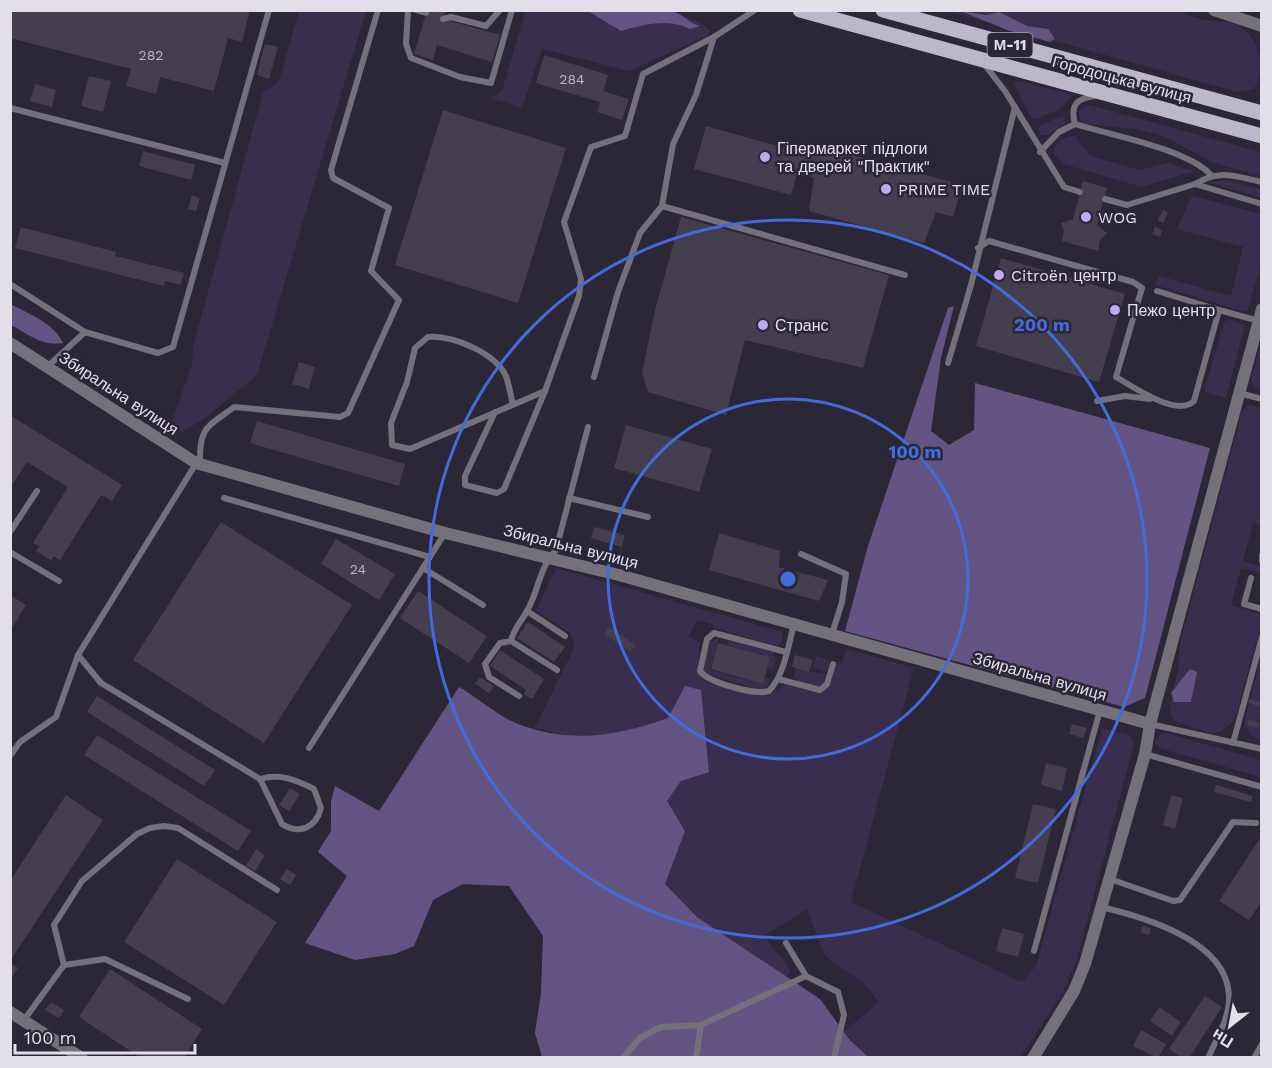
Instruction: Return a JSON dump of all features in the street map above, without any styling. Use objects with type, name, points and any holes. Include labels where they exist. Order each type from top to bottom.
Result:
[{"type":"main road","name":"Городоцька вулиця","points":[[800,10],[1262,136]]},
{"type":"main road","name":"Городоцька вулиця","points":[[883,10],[1262,113]]},
{"type":"street","points":[[1214,10],[1262,26]]},
{"type":"street","points":[[1033,1058],[1074,991],[1085,964],[1145,754],[1150,724],[1260,315]]},
{"type":"street","name":"Збиральна вулиця","points":[[10,343],[196,463],[445,533],[549,557],[794,624],[1150,724]]},
{"type":"street","points":[[10,1012],[24,1020],[65,1053],[82,1058]]},
{"type":"lane","points":[[10,284],[85,332],[158,352],[173,347],[269,10]]},
{"type":"lane","points":[[10,756],[20,742],[56,717],[78,655],[201,457],[203,432],[234,407],[340,417],[348,413],[399,300],[371,271],[389,208],[333,178],[331,170],[378,10]]},
{"type":"lane","points":[[408,10],[406,44],[411,58],[460,77],[491,83],[512,10]]},
{"type":"lane","points":[[416,10],[426,14]]},
{"type":"lane","points":[[443,19],[451,17],[486,26],[500,10]]},
{"type":"lane","points":[[495,412],[465,477],[465,485],[497,493],[504,489],[545,391],[579,296],[581,279],[564,222],[591,147],[625,136],[643,74],[714,36],[755,10]]},
{"type":"lane","points":[[594,377],[618,292],[640,233],[662,206],[673,144],[696,95],[714,36]]},
{"type":"lane","points":[[980,59],[1005,91],[1040,152],[1064,187],[1080,192]]},
{"type":"lane","points":[[1074,124],[1071,111],[1074,104],[1083,97],[1112,95]]},
{"type":"lane","points":[[948,363],[971,285],[978,248],[1015,107]]},
{"type":"lane","points":[[10,108],[225,163]]},
{"type":"lane","points":[[1040,152],[1059,132],[1074,124],[1183,156],[1203,166],[1211,175]]},
{"type":"lane","points":[[1105,199],[1127,205],[1195,184],[1211,175],[1228,174],[1262,182]]},
{"type":"lane","points":[[1195,184],[1262,204]]},
{"type":"lane","points":[[662,206],[905,275]]},
{"type":"lane","points":[[978,248],[989,241],[1072,263],[1133,282],[1142,288],[1116,377],[1154,400]]},
{"type":"lane","points":[[1157,291],[1219,310],[1260,315]]},
{"type":"lane","points":[[1097,400],[1125,396],[1182,406],[1194,401],[1219,310]]},
{"type":"lane","points":[[47,367],[85,332]]},
{"type":"lane","points":[[513,405],[506,376],[494,360],[479,349],[428,337],[415,348],[391,423],[392,445],[410,449],[495,412],[513,405],[545,391]]},
{"type":"lane","points":[[1239,393],[1262,399]]},
{"type":"lane","points":[[511,640],[515,626],[527,611],[544,564],[556,550],[588,427]]},
{"type":"lane","points":[[10,532],[37,491]]},
{"type":"lane","points":[[224,498],[430,557]]},
{"type":"lane","points":[[569,498],[648,517]]},
{"type":"lane","points":[[309,748],[445,533]]},
{"type":"lane","points":[[10,552],[59,581]]},
{"type":"lane","points":[[801,554],[846,574],[842,602],[832,635]]},
{"type":"lane","points":[[1262,555],[1262,561]]},
{"type":"lane","points":[[423,568],[483,605]]},
{"type":"lane","points":[[1251,579],[1244,604],[1262,609]]},
{"type":"lane","points":[[527,611],[565,636]]},
{"type":"lane","points":[[786,652],[714,633],[707,639],[700,666],[705,677],[760,693],[769,691],[778,678],[786,652],[794,624]]},
{"type":"lane","points":[[1233,743],[1262,637]]},
{"type":"lane","points":[[511,640],[557,670]]},
{"type":"lane","points":[[511,640],[500,644],[486,660],[484,669],[489,677],[519,696]]},
{"type":"lane","points":[[78,655],[101,683],[260,779],[282,824],[297,830],[305,830],[315,820],[321,808],[314,789],[294,779],[272,776],[260,779]]},
{"type":"lane","points":[[778,678],[820,690],[826,684],[833,664]]},
{"type":"lane","points":[[1034,951],[1100,710]]},
{"type":"lane","points":[[1150,724],[1262,749]]},
{"type":"lane","points":[[1145,754],[1262,787]]},
{"type":"lane","points":[[1109,878],[1173,901],[1180,900],[1233,822],[1256,823]]},
{"type":"lane","points":[[64,965],[54,925],[65,907],[82,881],[137,834],[150,828],[164,826],[178,828],[277,890]]},
{"type":"lane","points":[[1101,907],[1160,923],[1204,950],[1223,973],[1229,996],[1226,1016],[1208,1058]]},
{"type":"lane","points":[[786,943],[806,976],[838,992],[844,1016],[834,1058]]},
{"type":"lane","points":[[24,1020],[64,965],[105,959],[188,999]]},
{"type":"lane","points":[[623,1058],[640,1038],[661,1027],[701,1025],[806,976]]},
{"type":"lane","points":[[696,1058],[701,1025]]},
{"type":"lane","points":[[1254,1058],[1262,1044]]},
{"type":"shaded area","points":[[657,9],[680,14],[693,24],[700,26],[690,29],[674,24],[656,23],[621,31],[588,11]]},
{"type":"shaded area","points":[[1174,10],[1204,19],[1233,23],[1250,35],[1260,60],[1260,70],[1254,89],[1237,92],[948,11]]},
{"type":"shaded area","points":[[299,11],[366,11],[257,375],[208,416],[181,433],[172,422],[192,364],[193,346],[263,93],[279,81]]},
{"type":"shaded area","points":[[525,11],[652,12],[698,22],[710,31],[707,36],[629,71],[542,49],[522,108],[490,98],[502,91]]},
{"type":"shaded area","points":[[961,11],[986,15],[999,12],[1027,26],[1048,29],[1055,39],[1050,42],[1007,30]]},
{"type":"shaded area","points":[[1018,81],[1072,96],[1060,109],[1035,119],[1031,118],[1014,84]]},
{"type":"shaded area","points":[[1089,105],[1261,152],[1261,176],[1214,163],[1163,136],[1136,129],[1085,124],[1081,122],[1079,112]]},
{"type":"shaded area","points":[[1063,116],[1066,123],[1048,135],[1041,135],[1038,128],[1040,125]]},
{"type":"shaded area","points":[[1075,136],[1091,156],[1140,170],[1167,163],[1194,171],[1142,187],[1063,164],[1054,154],[1054,150],[1064,139]]},
{"type":"shaded area","points":[[1226,180],[1261,189],[1261,198],[1208,182]]},
{"type":"shaded area","points":[[1192,196],[1261,214],[1261,264],[1247,312],[1155,285],[1159,276],[1231,296],[1243,247],[1177,229]]},
{"type":"shaded area","points":[[10,304],[33,315],[54,330],[63,343],[42,341],[11,325]]},
{"type":"shaded area","points":[[954,306],[941,358],[931,431],[949,445],[974,430],[975,383],[1210,448],[1145,698],[1124,707],[845,631],[868,546],[948,308]]},
{"type":"shaded area","points":[[1229,319],[1245,325],[1226,398],[1204,392],[1224,322]]},
{"type":"shaded area","points":[[1261,341],[1261,391],[1253,386],[1251,380]]},
{"type":"shaded area","points":[[1249,405],[1261,407],[1261,525],[1253,523],[1243,561],[1261,566],[1261,573],[1241,568],[1231,605],[1258,614],[1261,617],[1261,624],[1236,715],[1231,724],[1220,732],[1211,733],[1175,721],[1169,712],[1178,669],[1180,643],[1242,412]]},
{"type":"shaded area","points":[[556,568],[783,632],[781,643],[777,646],[715,628],[712,624],[698,620],[688,636],[700,643],[697,672],[706,682],[758,696],[770,694],[784,685],[821,693],[830,685],[837,661],[842,663],[847,649],[914,668],[851,902],[1022,982],[1036,966],[1102,728],[1129,735],[1134,744],[1077,959],[1064,990],[1021,1057],[868,1058],[844,1032],[879,1002],[866,985],[825,956],[807,909],[764,936],[791,971],[786,978],[697,917],[665,884],[685,831],[667,801],[681,781],[685,686],[668,718],[626,733],[572,736],[535,728],[575,646],[570,633],[536,610]]},
{"type":"shaded area","points":[[719,637],[710,670],[762,684],[765,677],[770,679],[767,688],[759,690],[705,673],[703,667],[710,643]]},
{"type":"shaded area","points":[[728,640],[773,652],[776,659],[774,669],[767,668],[770,657],[727,645]]},
{"type":"shaded area","points":[[816,656],[830,660],[827,672],[812,667]]},
{"type":"shaded area","points":[[1261,658],[1261,740],[1250,736],[1244,723]]},
{"type":"shaded area","points":[[796,669],[826,674],[824,683],[819,687],[797,681],[794,677]]},
{"type":"shaded area","points":[[1190,669],[1197,672],[1191,702],[1174,702],[1171,693]]},
{"type":"shaded area","points":[[685,686],[701,690],[709,772],[681,781],[667,801],[685,831],[665,884],[697,917],[820,999],[849,1039],[868,1057],[542,1057],[535,1033],[541,993],[543,936],[509,886],[463,884],[433,900],[414,946],[395,954],[355,960],[305,943],[347,876],[318,852],[331,831],[331,801],[335,786],[379,811],[459,687],[518,724],[556,734],[575,736],[612,733],[668,718]]},
{"type":"shaded area","points":[[1166,733],[1261,760],[1261,777],[1159,748],[1155,742],[1161,734]]},
{"type":"building","points":[[10,10],[250,10],[242,42],[228,38],[214,91],[160,77],[156,94],[126,86],[131,69],[10,38]]},
{"type":"building","points":[[427,10],[446,10],[443,19],[500,35],[492,62],[437,45],[433,60],[414,54]]},
{"type":"building","points":[[265,44],[278,47],[269,79],[257,75]]},
{"type":"building","points":[[544,55],[608,75],[603,91],[629,99],[622,120],[597,112],[600,102],[536,83]]},
{"type":"building","points":[[89,76],[111,81],[103,112],[81,106]]},
{"type":"building","points":[[35,84],[56,90],[52,107],[30,101]]},
{"type":"building","points":[[443,110],[566,148],[518,303],[395,265]]},
{"type":"building","name":"PRIME TIME","points":[[706,126],[803,153],[806,142],[962,185],[953,217],[936,212],[924,243],[809,211],[814,178],[797,174],[791,195],[694,169]]},
{"type":"building","points":[[143,151],[195,165],[191,180],[139,166]]},
{"type":"building","name":"WOG","points":[[1083,181],[1107,188],[1097,225],[1107,233],[1100,240],[1098,251],[1062,241],[1064,231],[1061,223],[1073,219]]},
{"type":"building","points":[[192,195],[200,198],[196,211],[188,209]]},
{"type":"building","points":[[1163,210],[1168,212],[1163,223],[1158,220]]},
{"type":"building","name":"Странс","points":[[681,217],[889,275],[863,368],[745,340],[726,415],[648,392],[642,373],[655,310]]},
{"type":"building","points":[[21,227],[116,252],[115,256],[184,273],[181,285],[165,281],[164,286],[15,248]]},
{"type":"building","points":[[1155,227],[1162,230],[1160,237],[1152,234]]},
{"type":"building","points":[[1001,258],[1125,294],[1099,382],[976,346]]},
{"type":"building","points":[[299,362],[315,367],[309,389],[292,384]]},
{"type":"building","points":[[10,415],[122,485],[112,501],[101,495],[60,560],[54,556],[51,560],[36,551],[39,546],[33,543],[68,487],[27,462],[10,488]]},
{"type":"building","points":[[257,421],[405,464],[399,486],[250,443]]},
{"type":"building","points":[[626,425],[712,449],[699,492],[614,468]]},
{"type":"building","points":[[221,522],[352,605],[264,743],[133,660]]},
{"type":"building","points":[[594,527],[625,535],[622,547],[591,538]]},
{"type":"building","points":[[719,533],[780,551],[779,567],[828,580],[819,601],[709,570]]},
{"type":"building","points":[[336,539],[395,574],[379,600],[321,564]]},
{"type":"building","points":[[418,591],[487,636],[469,663],[400,618]]},
{"type":"building","points":[[10,595],[26,605],[10,631]]},
{"type":"building","points":[[528,622],[565,647],[554,662],[517,638]]},
{"type":"building","points":[[609,627],[636,645],[631,652],[604,634]]},
{"type":"building","points":[[718,643],[770,657],[763,684],[711,669]]},
{"type":"building","points":[[500,650],[544,679],[532,699],[524,694],[526,690],[490,666]]},
{"type":"building","points":[[795,655],[813,660],[809,672],[792,667]]},
{"type":"building","points":[[480,677],[494,686],[489,693],[475,684]]},
{"type":"building","points":[[97,696],[215,770],[204,786],[87,712]]},
{"type":"building","points":[[1249,699],[1262,702],[1262,707],[1248,703]]},
{"type":"building","points":[[1249,720],[1259,723],[1258,728],[1247,725]]},
{"type":"building","points":[[1072,724],[1087,728],[1083,738],[1069,734]]},
{"type":"building","points":[[97,735],[251,831],[238,851],[84,755]]},
{"type":"building","points":[[1046,763],[1067,768],[1062,791],[1041,785]]},
{"type":"building","points":[[1216,785],[1253,796],[1251,802],[1214,792]]},
{"type":"building","points":[[290,788],[300,794],[289,811],[279,805]]},
{"type":"building","points":[[66,795],[103,820],[10,961],[10,881]]},
{"type":"building","points":[[1171,795],[1183,798],[1175,829],[1163,825]]},
{"type":"building","points":[[1033,804],[1056,809],[1038,883],[1015,878]]},
{"type":"building","points":[[1262,835],[1262,901],[1249,920],[1219,901]]},
{"type":"building","points":[[256,849],[265,855],[255,871],[246,866]]},
{"type":"building","points":[[177,859],[277,922],[224,1005],[124,942]]},
{"type":"building","points":[[287,869],[296,875],[290,885],[280,879]]},
{"type":"building","points":[[1142,926],[1151,928],[1149,935],[1141,933]]},
{"type":"building","points":[[1002,928],[1024,934],[1018,957],[996,951]]},
{"type":"building","points":[[10,963],[18,968],[10,980]]},
{"type":"building","points":[[110,969],[202,1029],[184,1058],[141,1058],[79,1017]]},
{"type":"building","points":[[1205,996],[1222,1007],[1189,1058],[1182,1058],[1169,1049]]},
{"type":"building","points":[[51,1002],[64,1010],[59,1018],[45,1010]]},
{"type":"building","points":[[1159,1007],[1181,1022],[1172,1036],[1150,1021]]},
{"type":"building","points":[[1141,1030],[1166,1044],[1158,1058],[1133,1046]]},
{"type":"place","name":"Гіпермаркет підлоги та дверей \"Практик\"","points":[[765,157]]},
{"type":"place","name":"PRIME TIME","points":[[886,189]]},
{"type":"place","name":"WOG","points":[[1086,217]]},
{"type":"place","name":"Citroën центр","points":[[999,275]]},
{"type":"place","name":"Пежо центр","points":[[1115,310]]},
{"type":"place","name":"Странс","points":[[763,325]]}]
